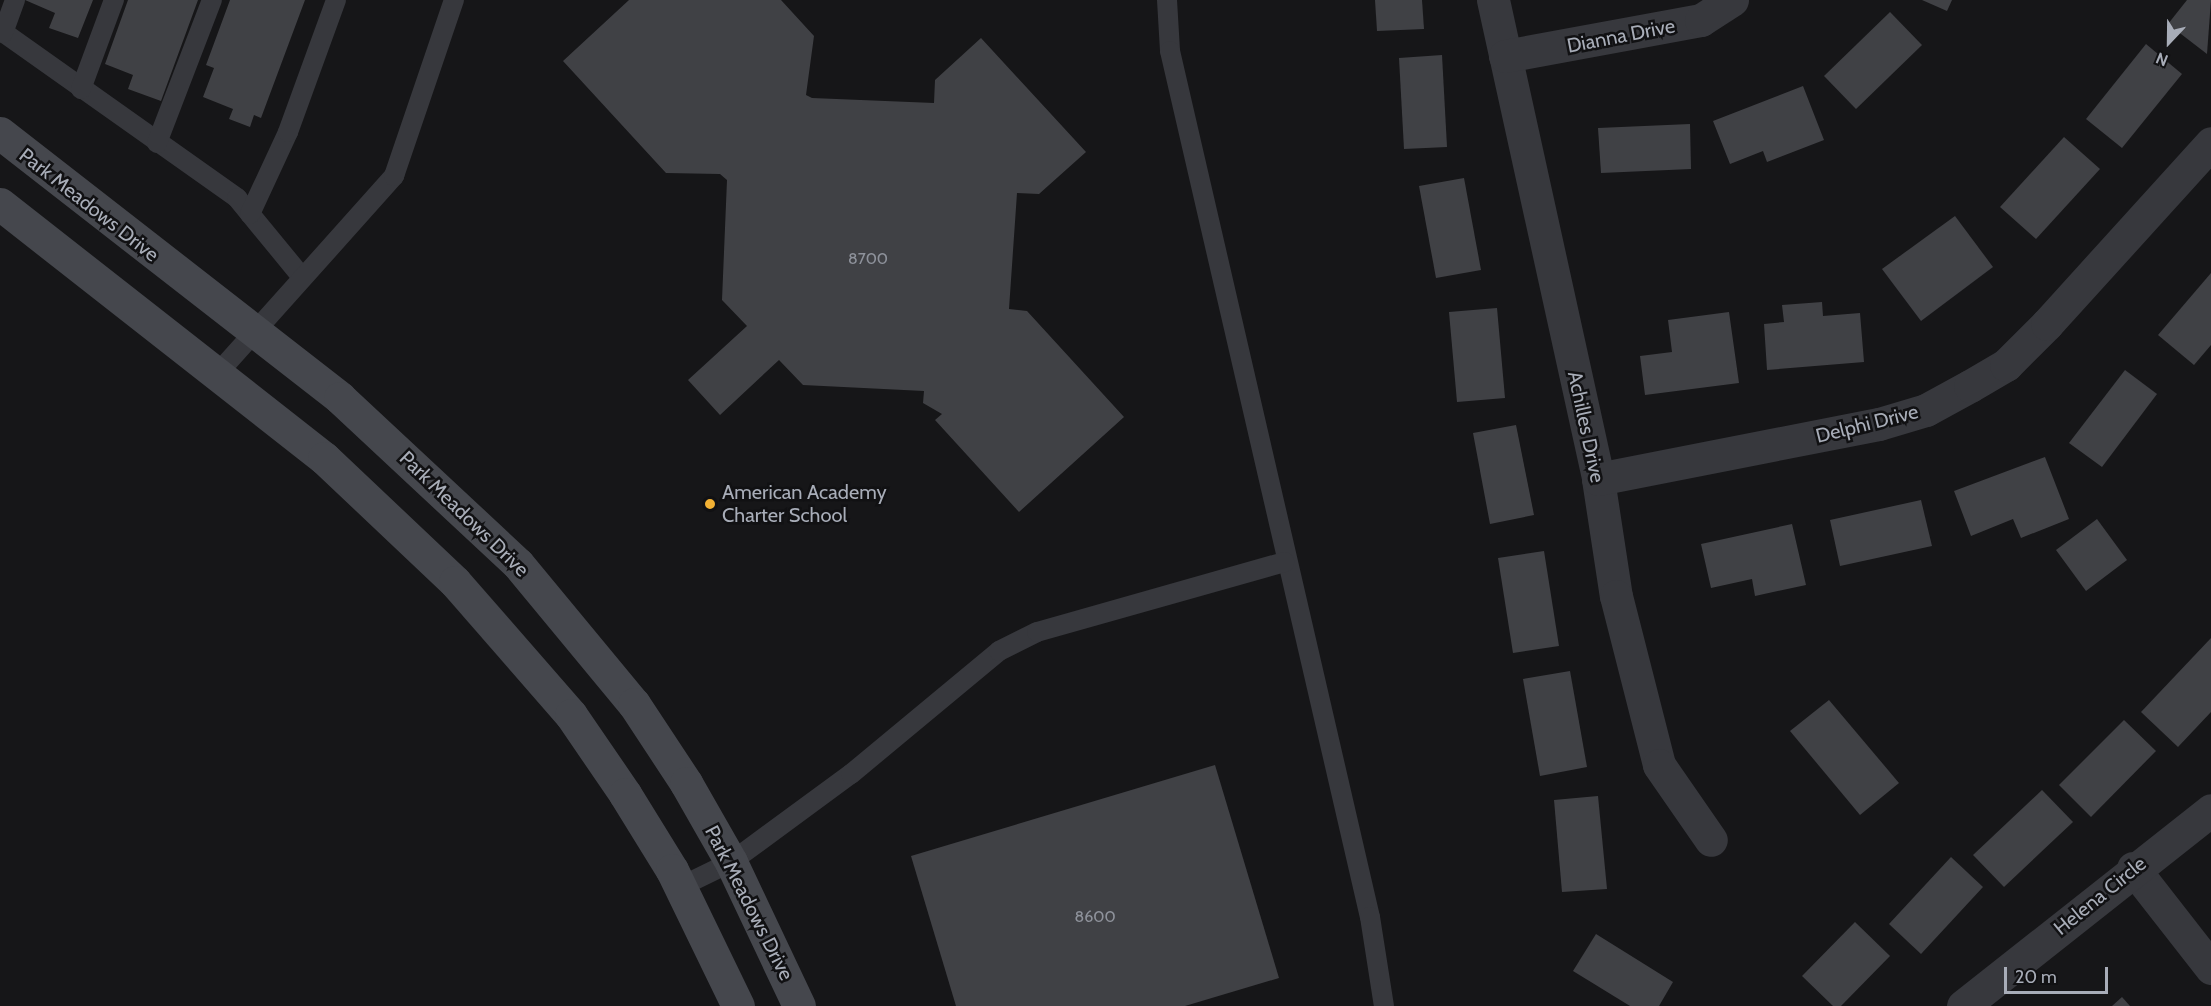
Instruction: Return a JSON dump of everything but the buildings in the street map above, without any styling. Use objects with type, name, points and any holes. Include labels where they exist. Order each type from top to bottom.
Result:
[{"type":"main road","name":"Park Meadows Drive","points":[[0,133],[252,331],[409,459],[518,564],[634,704],[731,862],[799,1006]]},
{"type":"main road","points":[[0,204],[383,508],[455,582],[571,715],[680,887],[738,1006]]},
{"type":"street","name":"Achilles Drive","points":[[1493,0],[1598,479],[1616,596],[1659,765],[1711,840]]},
{"type":"street","name":"Dianna Drive","points":[[1505,56],[1701,20],[1732,0]]},
{"type":"street","name":"Delphi Drive","points":[[1598,479],[1879,424],[1926,410],[1970,386],[2006,365],[2047,324],[2211,142]]},
{"type":"street","name":"Helena Circle","points":[[1963,1006],[2133,868],[2211,810]]},
{"type":"street","points":[[2133,868],[2211,968]]},
{"type":"lane","points":[[15,0],[2,32],[237,198],[302,277]]},
{"type":"lane","points":[[81,89],[114,0]]},
{"type":"lane","points":[[157,143],[212,0]]},
{"type":"lane","points":[[250,214],[288,132],[336,0]]},
{"type":"lane","points":[[217,374],[252,331],[394,176],[454,0]]},
{"type":"lane","points":[[1167,0],[1170,51],[1284,562],[1370,917],[1384,1006]]},
{"type":"lane","points":[[680,887],[731,862],[851,774],[999,651],[1037,632],[1284,562]]},
{"type":"place","name":"American Academy Charter School","points":[[710,504]]}]
